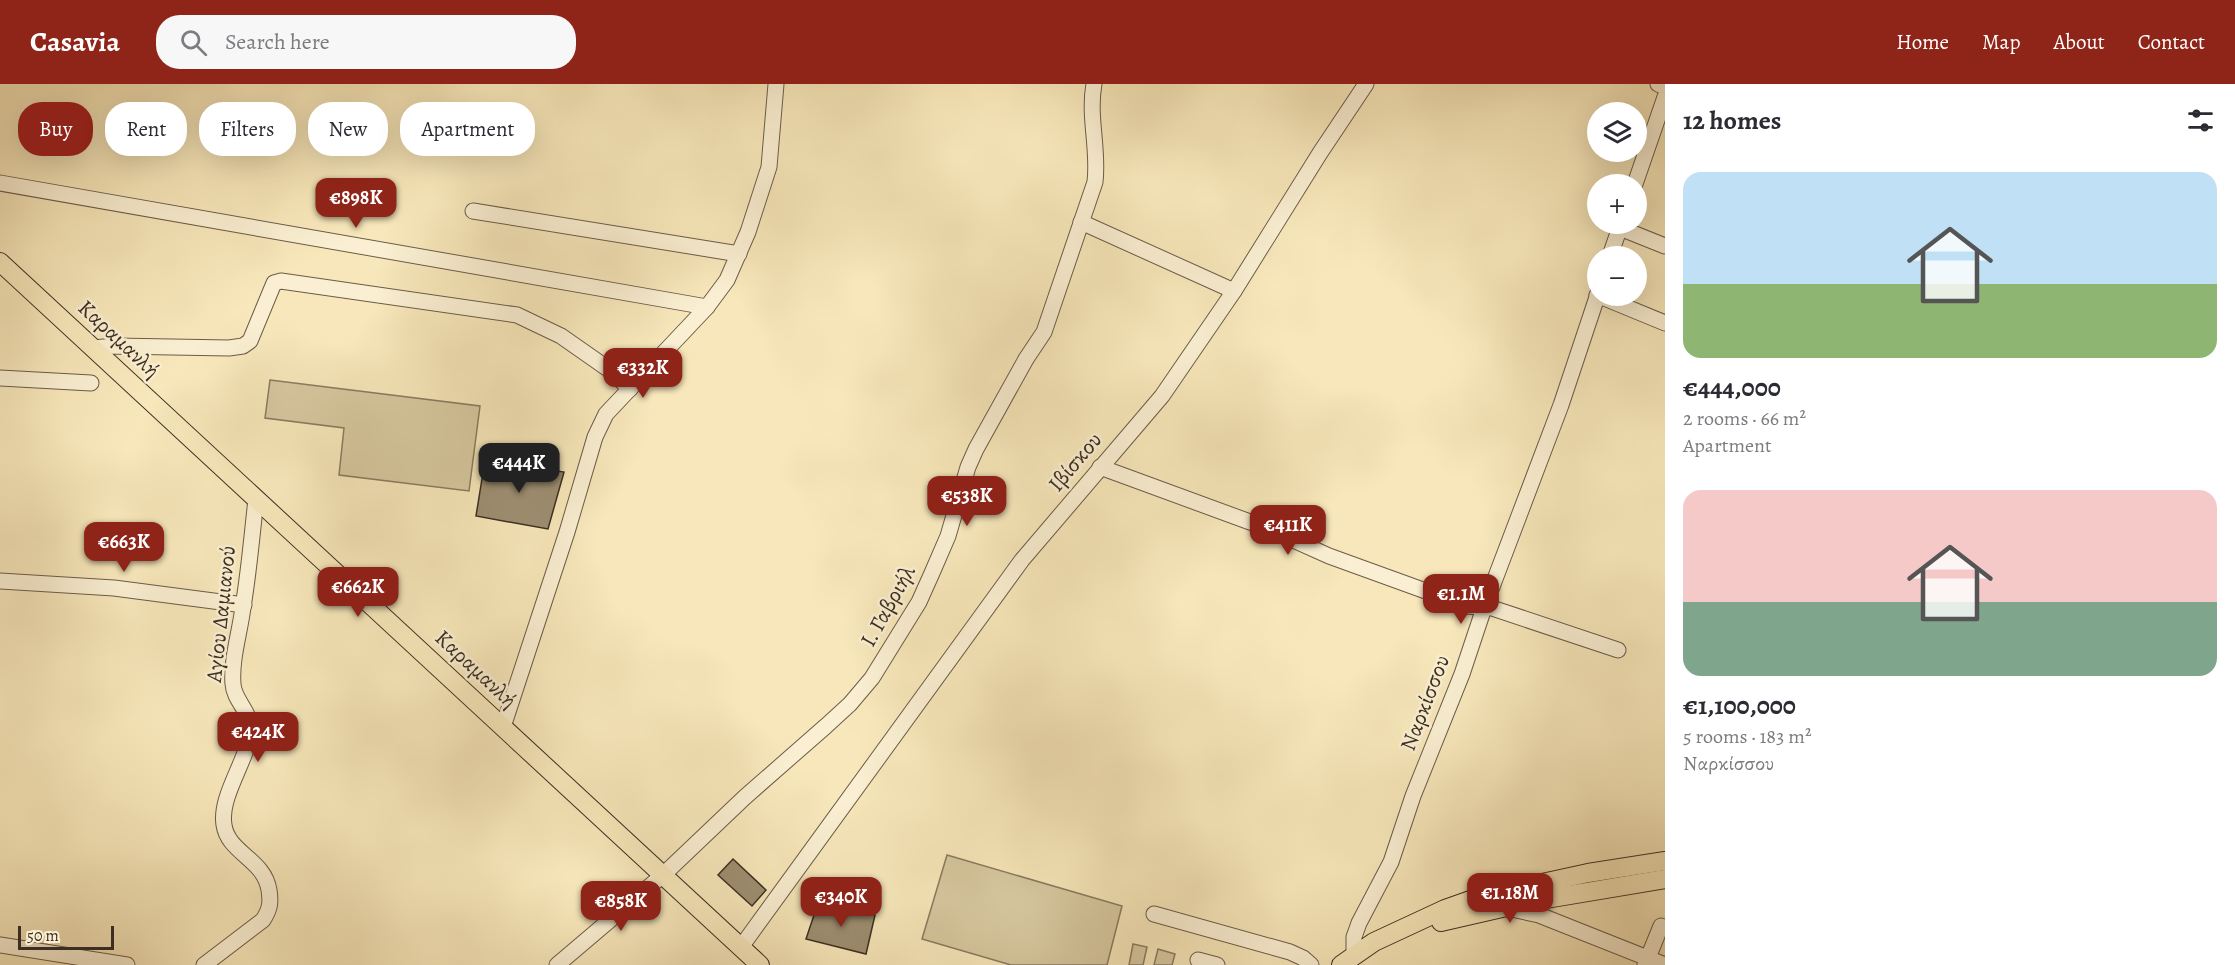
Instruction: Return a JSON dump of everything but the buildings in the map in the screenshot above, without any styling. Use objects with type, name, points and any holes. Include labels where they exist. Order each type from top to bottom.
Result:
[{"type":"main road","name":"Καραμανλή","points":[[0,262],[760,965]]},
{"type":"main road","points":[[1347,961],[1374,942],[1445,909],[1482,896],[1588,873],[1665,861]]},
{"type":"main road","points":[[1347,961],[1446,920],[1501,907],[1665,879]]},
{"type":"street","points":[[503,727],[567,532],[595,437],[606,414],[707,307],[727,280],[739,254],[769,167],[776,84]]},
{"type":"street","name":"Ι. Γαβριήλ","points":[[557,965],[663,875],[745,797],[850,704],[872,678],[902,631],[919,602],[948,536],[968,466],[976,449],[1049,322],[1095,182],[1097,165],[1092,113],[1094,84]]},
{"type":"street","name":"Ιβίσκου","points":[[741,947],[1022,560],[1162,396],[1234,291],[1366,84]]},
{"type":"street","points":[[1658,84],[1665,87]]},
{"type":"street","points":[[1638,174],[1665,97]]},
{"type":"street","points":[[0,183],[707,307]]},
{"type":"street","points":[[473,211],[739,254]]},
{"type":"street","points":[[1082,222],[1234,291]]},
{"type":"street","points":[[1639,234],[1665,246]]},
{"type":"street","points":[[93,348],[115,346],[229,348],[243,346],[250,341],[274,284],[281,281],[517,315],[561,336],[611,371],[630,389]]},
{"type":"street","name":"Ναρκίσσου","points":[[1347,961],[1359,923],[1391,862],[1413,796],[1462,674],[1484,608],[1561,405],[1593,306]]},
{"type":"street","points":[[1624,306],[1665,323]]},
{"type":"street","points":[[0,378],[91,383]]},
{"type":"street","points":[[1101,466],[1269,529],[1340,560],[1467,606],[1492,608],[1618,650]]},
{"type":"street","name":"Αγίου Δαμιανού","points":[[204,965],[263,920],[271,902],[268,884],[259,867],[227,836],[223,815],[237,769],[248,745],[250,730],[249,716],[234,693],[233,686],[256,499]]},
{"type":"street","points":[[0,581],[114,588],[244,605]]},
{"type":"street","points":[[1501,907],[1539,915],[1646,962],[1665,965]]},
{"type":"street","points":[[1154,914],[1290,952],[1303,958],[1310,965]]},
{"type":"street","points":[[1646,962],[1661,926]]},
{"type":"street","points":[[0,945],[127,965]]},
{"type":"street","points":[[1198,960],[1217,965]]},
{"type":"shaded area","points":[[270,380],[480,406],[469,491],[339,475],[344,428],[265,418]]},
{"type":"shaded area","points":[[947,855],[1122,906],[1107,965],[1011,965],[922,939]]},
{"type":"shaded area","points":[[1133,944],[1147,947],[1143,965],[1129,965]]},
{"type":"shaded area","points":[[1158,949],[1175,954],[1172,965],[1154,965]]}]
